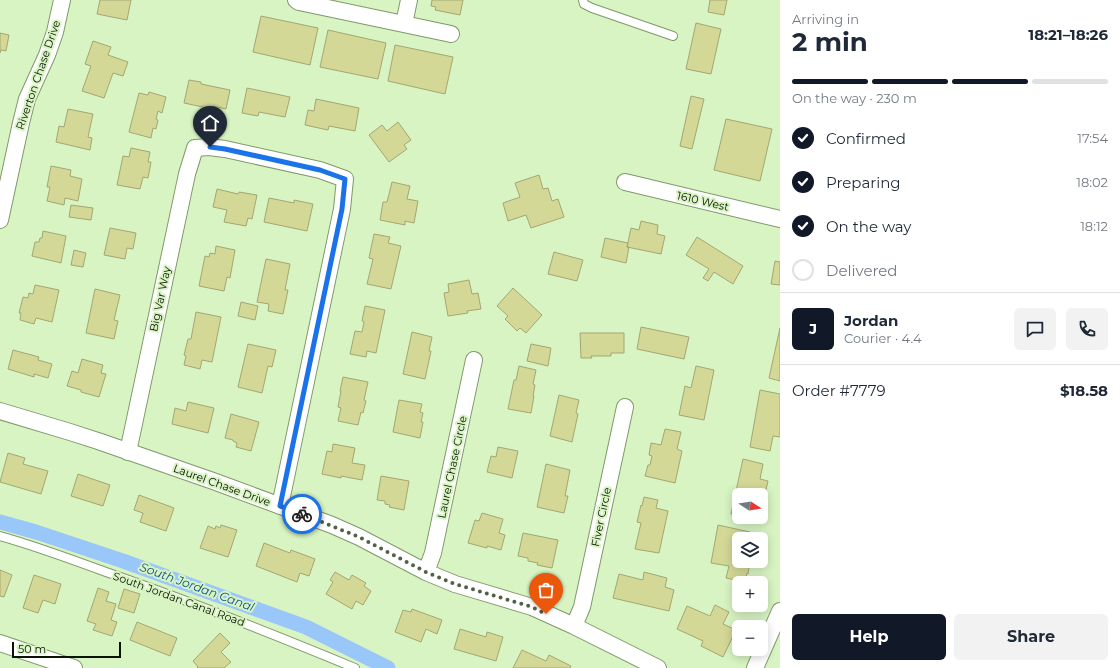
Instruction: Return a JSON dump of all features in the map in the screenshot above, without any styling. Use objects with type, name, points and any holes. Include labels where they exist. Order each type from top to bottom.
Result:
[{"type":"street","name":"Riverton Chase Drive","points":[[0,220],[20,123],[27,99],[47,55],[55,32],[62,0]]},
{"type":"street","points":[[296,0],[299,2],[451,34]]},
{"type":"street","points":[[404,24],[409,0]]},
{"type":"street","name":"Big Var Way","points":[[128,452],[187,174],[194,148],[210,147],[225,149],[320,170],[345,179],[342,209],[280,506]]},
{"type":"street","name":"1610 West","points":[[625,182],[780,219]]},
{"type":"street","name":"Laurel Chase Circle","points":[[426,572],[433,554],[474,360]]},
{"type":"street","name":"Fiver Circle","points":[[574,626],[582,608],[625,407]]},
{"type":"street","name":"Laurel Chase Drive","points":[[0,412],[70,432],[214,481],[332,525],[359,537],[426,572],[461,586],[532,607],[574,626],[658,668]]},
{"type":"street","points":[[755,668],[780,611]]},
{"type":"street","points":[[0,643],[74,668]]},
{"type":"lane","points":[[583,0],[584,4],[592,8],[672,36]]},
{"type":"lane","name":"South Jordan Canal Road","points":[[0,536],[25,543],[158,590],[279,636],[355,668]]},
{"type":"building","points":[[100,0],[131,0],[127,20],[97,14]]},
{"type":"building","points":[[432,0],[463,0],[460,15],[435,10],[436,7],[431,6]]},
{"type":"building","points":[[710,0],[727,0],[724,15],[708,12]]},
{"type":"building","points":[[261,16],[318,28],[310,65],[253,52]]},
{"type":"building","points":[[696,23],[721,29],[711,74],[686,69]]},
{"type":"building","points":[[328,30],[386,43],[378,79],[320,67]]},
{"type":"building","points":[[0,33],[9,35],[6,51],[1,50],[0,53]]},
{"type":"building","points":[[93,41],[111,47],[108,55],[128,62],[123,76],[113,73],[104,98],[82,91],[91,66],[85,64]]},
{"type":"building","points":[[395,45],[453,57],[445,94],[388,81]]},
{"type":"building","points":[[189,80],[230,90],[226,109],[213,106],[212,109],[184,103]]},
{"type":"building","points":[[247,88],[290,97],[285,117],[259,112],[258,116],[242,113]]},
{"type":"building","points":[[149,92],[166,97],[162,113],[158,111],[156,129],[153,128],[151,138],[129,132],[139,93],[148,95]]},
{"type":"building","points":[[691,96],[704,99],[692,149],[680,146]]},
{"type":"building","points":[[316,99],[359,108],[355,131],[329,126],[328,130],[305,125],[308,110],[314,111]]},
{"type":"building","points":[[68,109],[93,114],[88,137],[92,138],[90,150],[56,142],[59,126],[64,127]]},
{"type":"building","points":[[726,119],[772,129],[760,181],[714,170]]},
{"type":"building","points":[[398,122],[411,140],[404,145],[407,149],[389,162],[369,135],[382,125],[387,131]]},
{"type":"building","points":[[131,148],[150,152],[148,162],[151,162],[148,178],[143,177],[140,189],[117,185],[123,156],[129,157]]},
{"type":"building","points":[[51,166],[71,170],[70,176],[82,179],[78,201],[65,198],[64,205],[47,201],[50,187],[47,187]]},
{"type":"building","points":[[539,175],[543,189],[548,188],[552,201],[558,199],[564,217],[531,228],[526,215],[508,221],[503,203],[520,197],[515,183]]},
{"type":"building","points":[[392,182],[410,186],[407,199],[418,201],[414,223],[405,221],[405,225],[380,220],[383,202],[387,202]]},
{"type":"building","points":[[217,189],[238,194],[239,192],[257,195],[252,219],[248,218],[246,226],[224,222],[227,210],[213,207]]},
{"type":"building","points":[[269,198],[294,203],[294,200],[313,204],[307,231],[264,222]]},
{"type":"building","points":[[71,205],[93,208],[91,220],[69,217]]},
{"type":"building","points":[[641,221],[658,225],[657,234],[665,236],[661,254],[627,247],[631,228],[639,230]]},
{"type":"building","points":[[110,228],[136,233],[133,249],[127,248],[125,259],[104,255]]},
{"type":"building","points":[[43,231],[66,236],[61,263],[32,256],[35,242],[39,242],[40,238],[42,238]]},
{"type":"building","points":[[374,234],[390,237],[388,243],[401,246],[391,289],[367,284],[373,259],[369,258]]},
{"type":"building","points":[[697,237],[743,266],[733,284],[714,272],[708,281],[703,278],[709,269],[686,255]]},
{"type":"building","points":[[605,238],[628,243],[627,247],[629,247],[626,263],[601,257]]},
{"type":"building","points":[[216,246],[235,250],[230,278],[227,277],[224,291],[199,286],[205,256],[209,257],[210,253],[215,254]]},
{"type":"building","points":[[74,250],[86,253],[83,267],[71,265]]},
{"type":"building","points":[[554,252],[583,260],[577,281],[548,274]]},
{"type":"building","points":[[266,259],[290,264],[285,290],[288,290],[283,314],[268,311],[269,304],[257,302]]},
{"type":"building","points":[[775,261],[780,262],[780,285],[771,284]]},
{"type":"building","points":[[469,280],[472,294],[478,293],[481,309],[467,311],[468,313],[448,316],[444,293],[449,292],[448,284]]},
{"type":"building","points":[[35,285],[59,290],[52,322],[36,318],[34,324],[20,320],[21,313],[19,313],[23,297],[28,298],[29,293],[33,294]]},
{"type":"building","points":[[513,288],[542,315],[526,333],[520,328],[517,331],[505,319],[508,316],[497,306]]},
{"type":"building","points":[[95,289],[120,295],[114,320],[118,321],[114,339],[86,333]]},
{"type":"building","points":[[241,302],[258,306],[255,320],[238,316]]},
{"type":"building","points":[[365,306],[385,310],[376,353],[367,351],[366,357],[350,354],[355,331],[362,332],[364,322],[362,321]]},
{"type":"building","points":[[196,312],[221,317],[212,362],[202,360],[200,369],[184,365],[186,356],[184,355],[188,339],[191,339]]},
{"type":"building","points":[[641,327],[689,337],[684,359],[637,349]]},
{"type":"building","points":[[780,328],[780,381],[769,378]]},
{"type":"building","points":[[412,332],[432,337],[429,351],[431,351],[425,379],[403,374]]},
{"type":"building","points":[[580,333],[624,333],[624,353],[611,353],[611,356],[591,356],[592,358],[581,358]]},
{"type":"building","points":[[248,344],[276,350],[272,367],[268,366],[262,393],[238,387]]},
{"type":"building","points":[[531,344],[551,348],[548,366],[527,361]]},
{"type":"building","points":[[13,350],[39,357],[38,360],[52,364],[48,378],[34,374],[34,377],[8,369]]},
{"type":"building","points":[[82,359],[103,365],[101,373],[106,374],[99,397],[67,386],[72,371],[78,373]]},
{"type":"building","points":[[519,366],[536,370],[533,384],[535,385],[531,413],[508,409],[514,380],[516,380]]},
{"type":"building","points":[[696,366],[714,370],[704,420],[679,415],[685,386],[691,388]]},
{"type":"building","points":[[343,377],[368,382],[364,400],[366,401],[363,413],[361,412],[358,425],[338,421],[341,408],[338,407]]},
{"type":"building","points":[[760,390],[780,394],[780,437],[773,436],[770,451],[750,447]]},
{"type":"building","points":[[559,395],[579,400],[576,413],[578,414],[572,442],[550,436]]},
{"type":"building","points":[[399,400],[422,404],[420,412],[423,413],[421,422],[423,422],[420,438],[393,432]]},
{"type":"building","points":[[188,402],[214,408],[208,433],[172,424],[175,408],[186,411]]},
{"type":"building","points":[[231,414],[259,422],[251,451],[236,447],[237,443],[233,440],[225,438]]},
{"type":"building","points":[[665,429],[681,432],[677,449],[682,451],[675,483],[645,476],[652,456],[649,455],[651,443],[661,445]]},
{"type":"building","points":[[333,444],[355,448],[352,463],[365,465],[362,480],[322,474],[327,451],[332,452]]},
{"type":"building","points":[[498,447],[518,451],[512,478],[487,472],[491,456],[496,457]]},
{"type":"building","points":[[8,453],[25,458],[23,464],[48,471],[41,494],[0,482]]},
{"type":"building","points":[[743,459],[763,464],[760,479],[768,481],[766,488],[737,488]]},
{"type":"building","points":[[546,464],[570,470],[565,496],[568,496],[564,513],[537,507]]},
{"type":"building","points":[[78,474],[110,485],[103,506],[71,496]]},
{"type":"building","points":[[381,476],[409,481],[404,510],[389,507],[390,505],[385,504],[385,501],[377,500]]},
{"type":"building","points":[[139,495],[174,508],[166,531],[140,522],[143,513],[134,510]]},
{"type":"building","points":[[644,497],[658,500],[656,508],[668,511],[659,553],[635,549],[641,523],[637,522]]},
{"type":"building","points":[[482,513],[503,519],[499,533],[505,535],[501,550],[468,543],[475,520],[479,521]]},
{"type":"building","points":[[221,525],[237,530],[228,557],[200,548],[208,526],[215,529],[216,526],[220,528]]},
{"type":"building","points":[[718,525],[750,532],[732,532],[732,568],[749,568],[746,576],[732,576],[732,579],[726,578],[729,566],[711,563]]},
{"type":"building","points":[[523,533],[558,540],[552,568],[537,565],[538,563],[528,561],[528,558],[518,556]]},
{"type":"building","points":[[264,543],[290,553],[291,550],[315,559],[309,576],[300,573],[297,582],[256,566]]},
{"type":"building","points":[[0,570],[12,575],[4,597],[0,596]]},
{"type":"building","points":[[335,572],[349,580],[352,575],[366,583],[364,586],[371,591],[363,605],[356,601],[352,609],[326,594],[333,582],[330,580]]},
{"type":"building","points":[[644,572],[667,578],[665,587],[674,590],[669,611],[613,598],[619,574],[643,580]]},
{"type":"building","points":[[34,575],[61,584],[55,604],[43,600],[38,613],[23,608]]},
{"type":"building","points":[[98,588],[109,592],[106,601],[116,604],[111,620],[117,622],[112,636],[93,630],[96,624],[87,621]]},
{"type":"building","points":[[124,589],[140,594],[134,613],[118,608]]},
{"type":"building","points":[[715,605],[729,612],[723,624],[732,628],[732,638],[723,657],[701,646],[703,641],[677,629],[687,606],[710,616]]},
{"type":"building","points":[[412,609],[442,620],[437,634],[426,629],[421,642],[395,632],[403,610],[411,612]]},
{"type":"building","points":[[137,622],[177,638],[170,656],[130,640]]},
{"type":"building","points":[[460,629],[486,637],[487,632],[503,637],[496,661],[454,649]]},
{"type":"building","points":[[220,633],[230,643],[221,652],[231,662],[224,668],[197,668],[198,667],[193,661]]},
{"type":"building","points":[[522,650],[546,661],[549,655],[571,666],[570,668],[513,668]]},
{"type":"waterway","name":"South Jordan Canal","points":[[0,522],[36,532],[123,561],[306,627],[388,668]]},
{"type":"way so far","points":[[302,514],[359,537],[426,572],[455,584],[532,607],[546,614]]},
{"type":"route","points":[[210,147],[320,170],[345,179],[342,209],[280,506],[302,514]]}]
